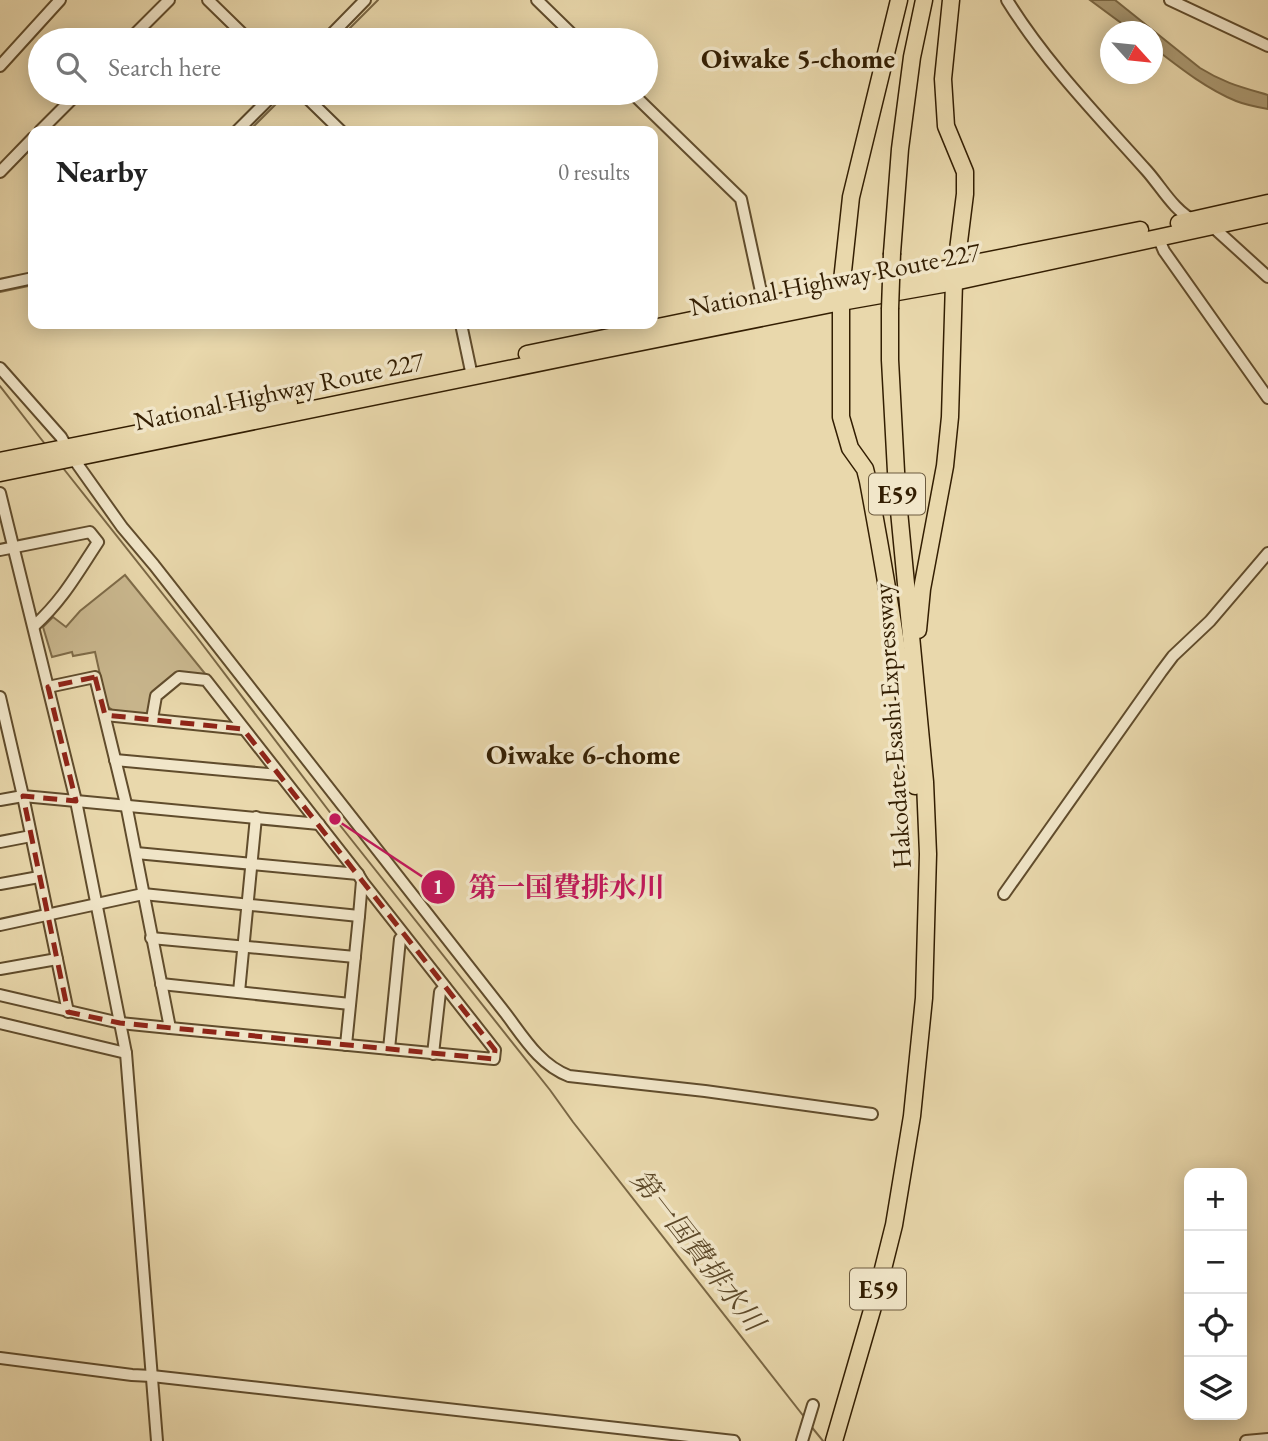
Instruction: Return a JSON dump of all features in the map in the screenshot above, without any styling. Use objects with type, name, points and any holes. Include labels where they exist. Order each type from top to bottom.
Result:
[{"type":"highway","points":[[899,0],[850,197],[841,296],[841,417],[850,448],[865,469],[868,481],[923,829]]},
{"type":"highway","name":"Hakodate-Esashi Expressway","points":[[835,1438],[894,1225],[912,1116],[924,998],[925,782],[897,490],[890,309],[900,149],[912,57],[924,0]]},
{"type":"highway","points":[[915,679],[922,589],[945,466],[950,417],[955,275],[965,194],[965,172],[946,126],[943,79],[950,7]]},
{"type":"highway","name":"National Highway Route 227","points":[[955,275],[1268,203]]},
{"type":"highway","name":"National Highway Route 227","points":[[0,461],[59,455],[765,311],[1213,227],[1268,214]]},
{"type":"highway","name":"National Highway Route 227","points":[[0,474],[59,455]]},
{"type":"street","points":[[35,28],[60,0]]},
{"type":"street","points":[[141,28],[169,0]]},
{"type":"street","points":[[208,0],[237,28]]},
{"type":"street","points":[[338,28],[365,0]]},
{"type":"street","points":[[537,0],[566,28]]},
{"type":"street","points":[[1007,0],[1051,62],[1180,212],[1192,220],[1213,227],[1268,277]]},
{"type":"street","points":[[1170,0],[1268,46]]},
{"type":"street","points":[[0,66],[28,35]]},
{"type":"street","points":[[45,126],[66,105]]},
{"type":"street","points":[[242,126],[263,105]]},
{"type":"street","points":[[314,105],[336,126]]},
{"type":"street","points":[[644,105],[741,199],[765,311]]},
{"type":"street","points":[[0,172],[28,143]]},
{"type":"street","points":[[1158,237],[1164,251],[1268,398]]},
{"type":"street","points":[[0,285],[28,279]]},
{"type":"street","points":[[462,329],[470,371]]},
{"type":"street","points":[[0,368],[61,438],[59,455],[189,608],[531,1047],[550,1067],[569,1076],[872,1114]]},
{"type":"street","points":[[0,493],[76,801],[126,1053],[158,1441]]},
{"type":"street","points":[[0,550],[90,532],[98,542],[63,596],[34,626]]},
{"type":"street","points":[[1004,894],[1173,656],[1210,621],[1268,553]]},
{"type":"street","points":[[48,687],[95,677],[116,760],[170,1028]]},
{"type":"street","points":[[0,996],[120,1023],[494,1059],[495,1051],[206,680],[179,677],[156,696],[152,719]]},
{"type":"street","points":[[0,697],[68,1012]]},
{"type":"street","points":[[104,715],[243,729]]},
{"type":"street","points":[[0,730],[12,747]]},
{"type":"street","points":[[0,754],[12,747]]},
{"type":"street","points":[[116,760],[279,775]]},
{"type":"street","points":[[0,800],[23,796],[318,824]]},
{"type":"street","points":[[239,992],[256,817]]},
{"type":"street","points":[[0,842],[31,836]]},
{"type":"street","points":[[135,853],[360,878]]},
{"type":"street","points":[[0,884],[39,877]]},
{"type":"street","points":[[346,1045],[359,916],[360,878]]},
{"type":"street","points":[[0,925],[143,894],[359,916]]},
{"type":"street","points":[[389,1049],[400,939],[404,935]]},
{"type":"street","points":[[152,938],[355,957]]},
{"type":"street","points":[[0,969],[57,959]]},
{"type":"street","points":[[161,984],[350,1003]]},
{"type":"street","points":[[433,1054],[440,992],[445,987]]},
{"type":"street","points":[[0,1023],[126,1053]]},
{"type":"street","points":[[0,1358],[734,1441]]},
{"type":"street","points":[[804,1436],[812,1410]]},
{"type":"street","points":[[1246,1441],[1268,1439]]},
{"type":"highlighted area","points":[[95,677],[105,715],[243,729],[495,1050],[494,1059],[120,1023],[68,1012],[23,796],[76,801],[48,687]]},
{"type":"shaded area","points":[[1090,0],[1115,0],[1141,21],[1118,21]]},
{"type":"shaded area","points":[[1163,38],[1209,73],[1268,95],[1268,109],[1225,96],[1163,54]]},
{"type":"shaded area","points":[[125,575],[207,676],[178,673],[151,694],[150,710],[146,715],[115,712],[107,706],[95,652],[73,656],[72,652],[52,657],[43,627],[53,617],[66,627],[80,611]]},
{"type":"waterway","points":[[350,28],[378,0]]},
{"type":"waterway","points":[[254,126],[275,105]]},
{"type":"waterway","points":[[0,292],[28,286]]},
{"type":"waterway","name":"第一国費排水川","points":[[0,386],[45,444]]},
{"type":"waterway","name":"第一国費排水川","points":[[63,468],[805,1418]]},
{"type":"waterway","name":"第一国費排水川","points":[[810,1425],[823,1441]]},
{"type":"place","name":"第一国費排水川","points":[[335,819]]},
{"type":"district","name":"Oiwake 5-chome","points":[[798,58]]},
{"type":"district","name":"Oiwake 6-chome","points":[[583,754]]}]
